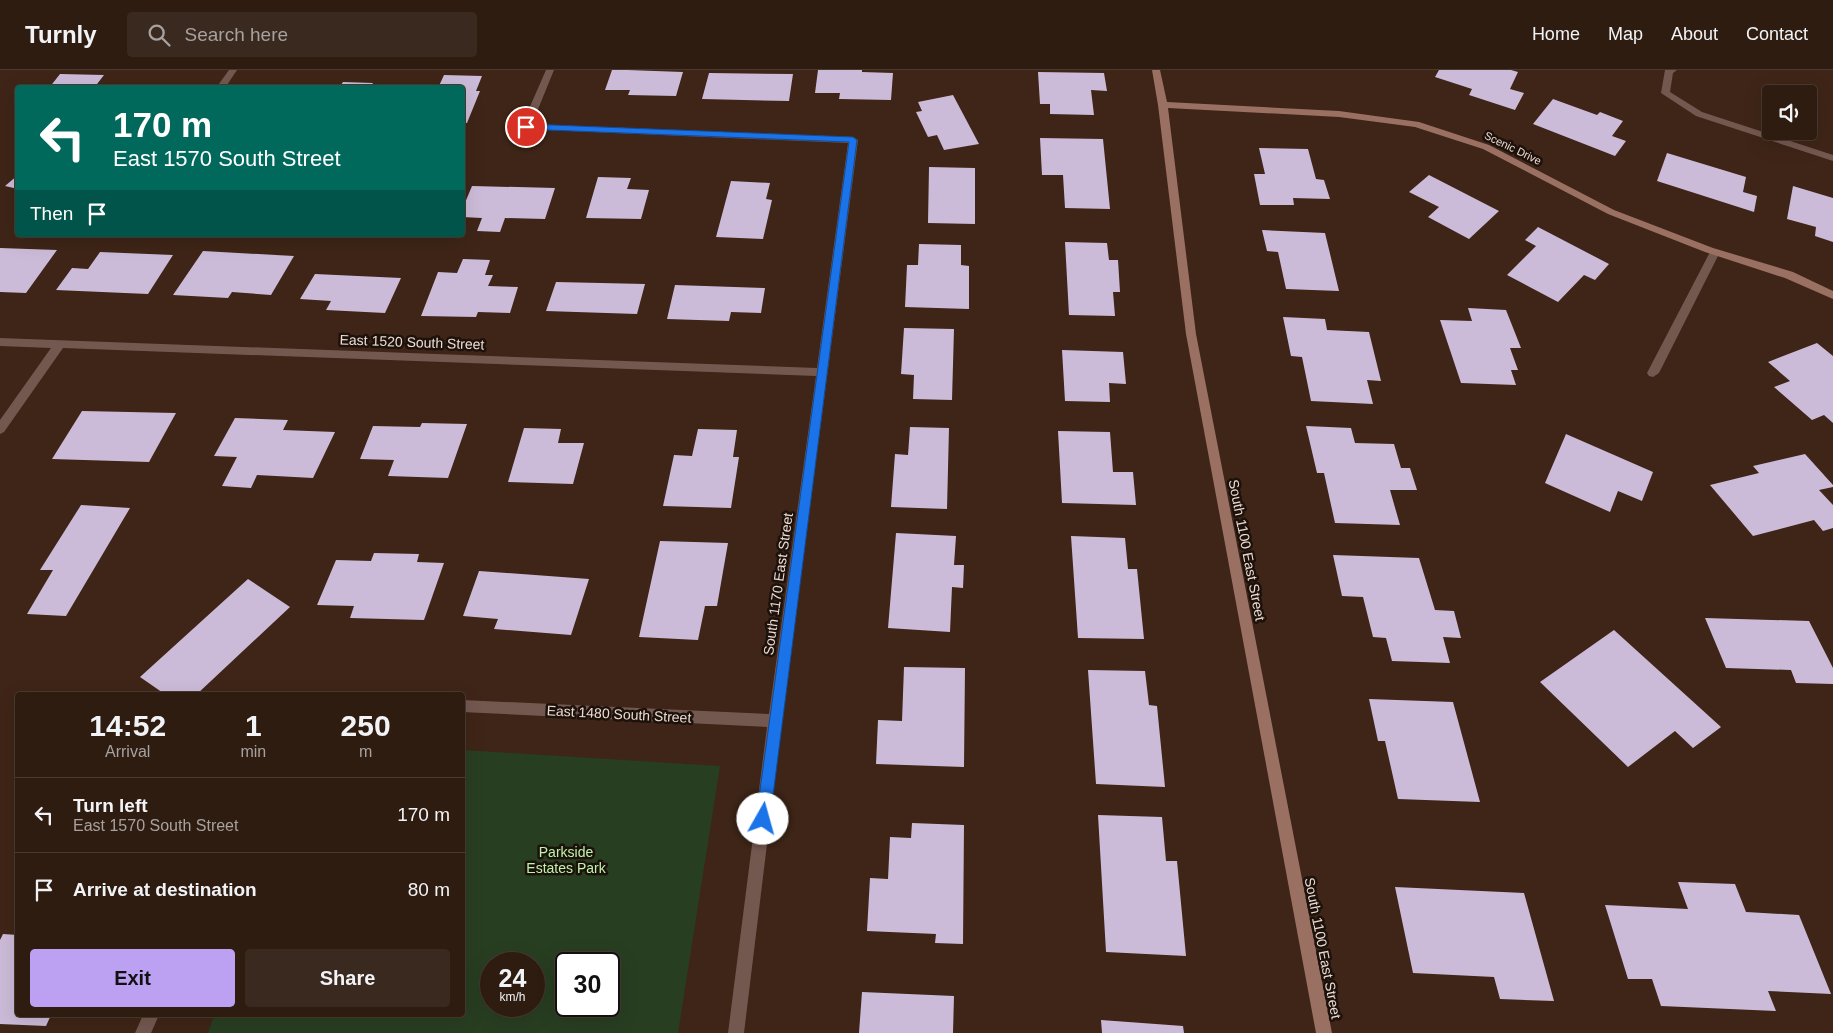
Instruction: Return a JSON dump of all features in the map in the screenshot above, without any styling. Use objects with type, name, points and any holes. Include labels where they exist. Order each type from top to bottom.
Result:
[{"type":"street","points":[[222,85],[233,70]]},
{"type":"street","name":"South 1170 East Street","points":[[550,70],[526,127],[853,140],[775,721],[736,1033]]},
{"type":"street","name":"South 1100 East Street","points":[[1156,70],[1163,105],[1190,334],[1324,1033]]},
{"type":"street","points":[[1673,70],[1669,71],[1665,93],[1698,114],[1833,158]]},
{"type":"street","name":"Scenic Drive","points":[[1163,105],[1339,114],[1416,124],[1486,147],[1611,212],[1715,252],[1789,276],[1833,295]]},
{"type":"street","points":[[1653,373],[1715,252]]},
{"type":"street","name":"East 1520 South Street","points":[[0,342],[822,372]]},
{"type":"street","points":[[0,429],[59,345]]},
{"type":"street","name":"East 1480 South Street","points":[[465,706],[775,721]]},
{"type":"street","points":[[143,1033],[150,1017]]},
{"type":"green space","name":"Parkside Estates Park","points":[[465,750],[720,766],[678,1033],[208,1033],[213,1017],[465,1017]]},
{"type":"building","points":[[612,70],[683,72],[676,96],[628,95],[630,90],[605,90]]},
{"type":"building","points":[[818,70],[862,70],[862,72],[893,73],[891,100],[839,99],[840,93],[815,93]]},
{"type":"building","points":[[1439,70],[1511,70],[1518,72],[1510,89],[1524,93],[1515,110],[1469,95],[1472,89],[1435,77]]},
{"type":"building","points":[[1038,72],[1104,73],[1107,91],[1091,90],[1094,115],[1050,114],[1050,104],[1040,104]]},
{"type":"building","points":[[709,73],[793,74],[789,101],[702,99]]},
{"type":"building","points":[[60,74],[104,75],[96,85],[51,85]]},
{"type":"building","points":[[444,75],[482,76],[476,91],[480,91],[467,123],[465,123],[465,85],[439,85]]},
{"type":"building","points":[[343,82],[373,83],[372,85],[341,85]]},
{"type":"building","points":[[953,95],[979,144],[944,150],[937,135],[928,137],[916,112],[922,111],[918,102]]},
{"type":"building","points":[[1553,99],[1597,115],[1600,112],[1623,121],[1612,136],[1626,141],[1615,156],[1533,124]]},
{"type":"building","points":[[1040,138],[1103,139],[1110,209],[1065,208],[1063,175],[1042,175]]},
{"type":"building","points":[[1259,148],[1308,149],[1316,179],[1324,180],[1330,199],[1293,198],[1294,205],[1260,205],[1254,174],[1265,174]]},
{"type":"building","points":[[1667,153],[1746,177],[1743,192],[1757,196],[1754,212],[1657,181]]},
{"type":"building","points":[[929,167],[975,168],[975,224],[928,223]]},
{"type":"building","points":[[1429,175],[1499,211],[1469,239],[1428,217],[1439,207],[1409,192]]},
{"type":"building","points":[[598,177],[631,178],[627,189],[649,190],[641,219],[586,218]]},
{"type":"building","points":[[15,178],[15,188],[5,186]]},
{"type":"building","points":[[731,181],[770,183],[766,199],[772,200],[763,239],[716,237]]},
{"type":"building","points":[[472,186],[555,188],[545,219],[505,218],[500,232],[477,231],[482,218],[465,217],[465,203]]},
{"type":"building","points":[[1793,186],[1833,198],[1833,242],[1815,236],[1816,227],[1787,219]]},
{"type":"building","points":[[1538,227],[1609,264],[1595,280],[1584,275],[1558,302],[1507,275],[1536,246],[1525,240]]},
{"type":"building","points":[[1262,230],[1325,233],[1339,291],[1286,289],[1278,252],[1267,251]]},
{"type":"building","points":[[1065,242],[1107,243],[1109,260],[1118,260],[1120,292],[1113,292],[1115,316],[1069,315]]},
{"type":"building","points":[[919,244],[961,245],[961,265],[969,266],[969,309],[905,307],[907,265],[918,265]]},
{"type":"building","points":[[0,248],[57,250],[26,293],[0,292]]},
{"type":"building","points":[[203,251],[294,256],[271,295],[232,292],[228,298],[173,295]]},
{"type":"building","points":[[100,252],[173,255],[148,294],[56,290],[72,268],[88,269]]},
{"type":"building","points":[[463,259],[490,260],[485,275],[493,275],[488,286],[518,287],[510,313],[478,312],[476,317],[421,316],[438,272],[457,273]]},
{"type":"building","points":[[315,274],[401,278],[385,313],[326,310],[331,301],[300,299]]},
{"type":"building","points":[[556,282],[645,284],[637,314],[546,311]]},
{"type":"building","points":[[675,285],[765,288],[761,313],[731,312],[729,321],[667,319]]},
{"type":"building","points":[[1468,308],[1506,310],[1521,348],[1510,348],[1518,370],[1511,370],[1516,385],[1461,383],[1440,320],[1472,321]]},
{"type":"building","points":[[1283,317],[1325,319],[1327,330],[1369,332],[1381,381],[1367,380],[1373,404],[1311,401],[1302,357],[1291,356]]},
{"type":"building","points":[[904,328],[954,329],[952,400],[913,399],[914,375],[901,374]]},
{"type":"building","points":[[1817,343],[1833,356],[1833,423],[1824,415],[1812,420],[1774,387],[1790,381],[1768,362]]},
{"type":"building","points":[[1062,350],[1123,352],[1126,384],[1109,383],[1110,402],[1065,401]]},
{"type":"building","points":[[82,411],[176,413],[149,462],[52,459]]},
{"type":"building","points":[[235,418],[288,420],[283,430],[335,432],[313,478],[257,475],[251,488],[222,486],[237,457],[214,456]]},
{"type":"building","points":[[422,423],[467,424],[448,478],[388,476],[394,460],[360,459],[373,426],[420,427]]},
{"type":"building","points":[[1306,426],[1351,428],[1355,443],[1394,444],[1401,468],[1410,468],[1417,490],[1390,490],[1400,525],[1335,523],[1324,473],[1317,473]]},
{"type":"building","points":[[910,427],[949,428],[947,509],[891,507],[895,454],[908,455]]},
{"type":"building","points":[[524,428],[561,429],[558,443],[584,443],[573,484],[508,482]]},
{"type":"building","points":[[698,429],[737,430],[733,457],[739,457],[731,508],[663,506],[674,455],[692,456]]},
{"type":"building","points":[[1058,431],[1110,432],[1113,472],[1133,472],[1136,505],[1062,503]]},
{"type":"building","points":[[1566,434],[1653,472],[1642,501],[1618,491],[1610,512],[1545,483]]},
{"type":"building","points":[[1805,454],[1833,485],[1833,487],[1819,490],[1833,505],[1833,528],[1823,531],[1814,520],[1753,536],[1710,485],[1759,473],[1753,466]]},
{"type":"building","points":[[81,505],[130,508],[66,616],[27,614],[53,570],[40,570]]},
{"type":"building","points":[[896,533],[956,536],[954,565],[964,565],[963,588],[952,587],[950,632],[888,628]]},
{"type":"building","points":[[1071,536],[1125,538],[1128,569],[1137,569],[1144,639],[1078,638]]},
{"type":"building","points":[[660,541],[728,543],[717,606],[705,606],[698,640],[639,637]]},
{"type":"building","points":[[374,553],[419,554],[417,562],[444,563],[424,620],[350,618],[354,606],[317,605],[336,560],[371,561]]},
{"type":"building","points":[[1333,555],[1419,558],[1435,610],[1454,611],[1461,638],[1443,637],[1450,663],[1392,661],[1386,638],[1373,637],[1363,597],[1342,596]]},
{"type":"building","points":[[479,571],[589,579],[571,635],[494,629],[498,619],[463,616]]},
{"type":"building","points":[[248,579],[290,607],[199,692],[162,692],[140,677]]},
{"type":"building","points":[[1705,618],[1809,621],[1833,668],[1833,684],[1796,683],[1791,670],[1726,668]]},
{"type":"building","points":[[1614,630],[1721,727],[1693,748],[1675,731],[1628,767],[1540,682]]},
{"type":"building","points":[[904,667],[965,668],[964,767],[876,764],[878,720],[902,721]]},
{"type":"building","points":[[1088,670],[1145,671],[1149,705],[1157,706],[1165,787],[1096,784]]},
{"type":"building","points":[[1369,699],[1453,702],[1480,802],[1398,799],[1385,741],[1378,741]]},
{"type":"building","points":[[1098,815],[1162,817],[1166,861],[1177,861],[1186,956],[1106,952]]},
{"type":"building","points":[[912,823],[964,825],[963,944],[935,943],[936,934],[867,931],[870,878],[888,879],[890,837],[911,838]]},
{"type":"building","points":[[1678,882],[1735,884],[1746,912],[1799,915],[1831,994],[1768,991],[1776,1011],[1661,1006],[1652,979],[1628,979],[1605,905],[1688,909]]},
{"type":"building","points":[[1395,887],[1524,893],[1554,1001],[1500,999],[1494,977],[1413,973]]},
{"type":"building","points":[[3,934],[15,935],[15,1017],[50,1017],[46,1026],[0,1024],[0,940]]},
{"type":"building","points":[[862,992],[954,996],[953,1033],[859,1033]]},
{"type":"building","points":[[1101,1020],[1183,1026],[1184,1033],[1102,1033]]},
{"type":"route","points":[[526,127],[853,140],[763,819]]}]
